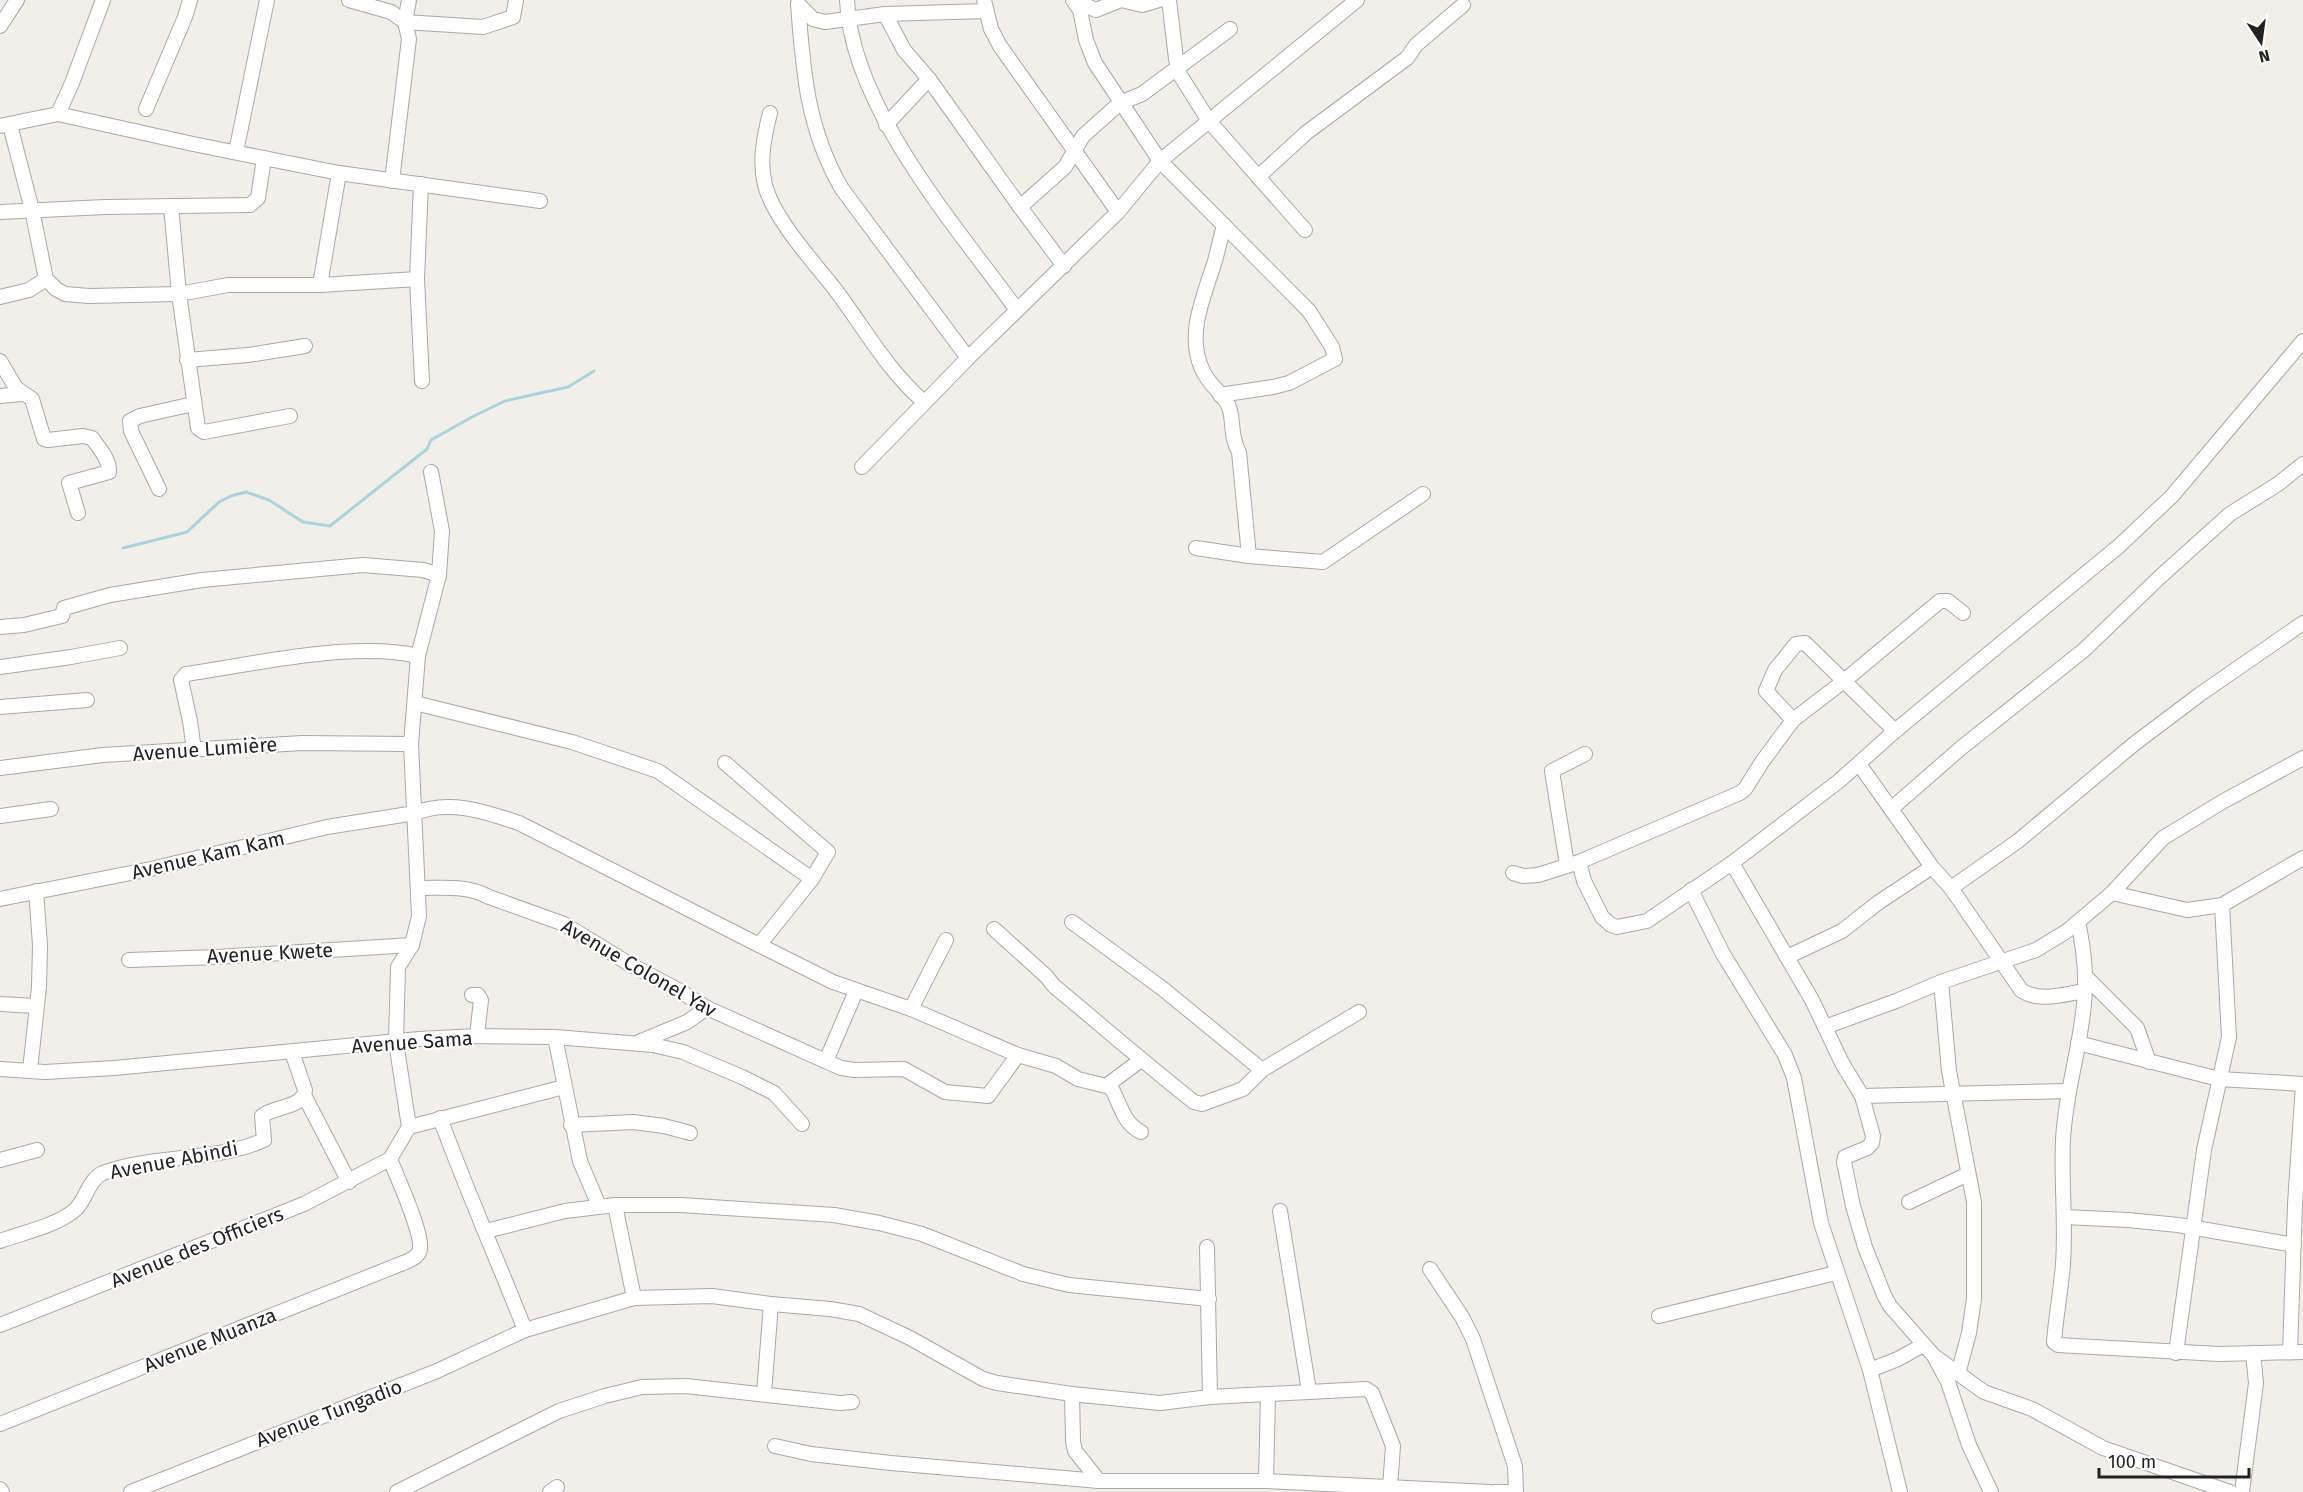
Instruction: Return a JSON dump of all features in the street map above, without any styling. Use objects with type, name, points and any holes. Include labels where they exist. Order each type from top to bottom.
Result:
[{"type":"street","points":[[0,26],[17,0]]},
{"type":"street","points":[[58,114],[103,0]]},
{"type":"street","points":[[146,109],[190,0]]},
{"type":"street","points":[[236,152],[267,0]]},
{"type":"street","points":[[349,0],[391,12],[405,21],[483,27],[513,17],[516,0]]},
{"type":"street","points":[[392,181],[409,39],[405,21],[409,0]]},
{"type":"street","points":[[847,0],[848,18],[861,66],[886,125],[940,205],[1017,310]]},
{"type":"street","points":[[1073,0],[1095,10],[1121,0],[1143,5],[1159,0]]},
{"type":"street","points":[[1073,0],[1080,10],[1090,52],[1120,103],[1160,161],[1309,311],[1332,347],[1335,359],[1303,376],[1281,385],[1220,395]]},
{"type":"street","points":[[1169,0],[1178,67],[1209,121],[1305,230]]},
{"type":"street","points":[[862,467],[968,358],[1118,212],[1160,161],[1357,0]]},
{"type":"street","points":[[796,2],[807,15],[818,21],[885,14],[916,6],[985,4],[991,29],[1000,46],[1118,212]]},
{"type":"street","points":[[796,2],[808,101],[826,160],[842,189],[968,358]]},
{"type":"street","points":[[1258,177],[1306,133],[1407,58],[1416,45],[1463,6]]},
{"type":"street","points":[[885,14],[904,50],[929,80],[1064,266]]},
{"type":"street","points":[[1020,207],[1065,166],[1083,136],[1120,103],[1142,93],[1230,29]]},
{"type":"street","points":[[886,125],[929,80]]},
{"type":"street","points":[[770,113],[762,160],[766,189],[792,233],[843,301],[885,363],[924,402]]},
{"type":"street","points":[[417,279],[321,285],[228,285],[179,294],[72,295],[56,289],[46,279],[32,210],[5,125],[58,114],[339,172],[540,201]]},
{"type":"street","points":[[0,212],[250,205],[258,198],[264,158]]},
{"type":"street","points":[[321,285],[339,172]]},
{"type":"street","points":[[421,184],[417,279],[422,381]]},
{"type":"street","points":[[171,206],[187,360],[193,404],[200,431],[290,416]]},
{"type":"street","points":[[1224,225],[1206,286],[1195,337],[1201,368],[1209,384],[1229,408],[1234,442],[1239,452],[1249,556]]},
{"type":"street","points":[[0,297],[28,290],[46,279]]},
{"type":"street","points":[[1584,754],[1552,771],[1573,864],[1606,922],[1617,927],[1647,921],[1732,862],[1859,764],[1895,731],[2119,546],[2172,496],[2303,340]]},
{"type":"street","points":[[187,360],[248,355],[305,346]]},
{"type":"street","points":[[0,361],[22,394],[32,399],[41,435],[45,440],[83,436],[92,438],[106,459],[110,468],[109,472],[69,483],[78,513]]},
{"type":"street","points":[[0,396],[22,394]]},
{"type":"street","points":[[159,489],[131,431],[130,421],[141,416],[193,404]]},
{"type":"street","points":[[1891,809],[1961,748],[2084,650],[2230,514],[2278,484],[2303,464]]},
{"type":"street","points":[[390,1159],[409,1127],[396,1042],[398,967],[412,945],[417,930],[418,888],[411,744],[418,656],[439,575],[442,531],[431,472]]},
{"type":"street","points":[[1196,548],[1249,556],[1326,561],[1423,494]]},
{"type":"street","points":[[0,627],[24,625],[62,616],[64,608],[110,595],[202,580],[363,565],[423,570],[439,575]]},
{"type":"street","points":[[1513,873],[1528,877],[1573,864],[1740,794],[1793,720],[1940,601],[1948,601],[1963,613]]},
{"type":"street","points":[[1951,888],[2018,841],[2134,744],[2199,694],[2303,623]]},
{"type":"street","points":[[1793,720],[1766,691],[1775,670],[1790,648],[1796,644],[1806,643],[1895,731]]},
{"type":"street","points":[[0,667],[120,648]]},
{"type":"street","points":[[194,750],[181,680],[186,674],[366,651],[398,652],[418,656]]},
{"type":"street","points":[[0,707],[87,700]]},
{"type":"street","points":[[415,703],[572,742],[658,771],[812,879]]},
{"type":"street","name":"Avenue Lumière","points":[[0,768],[93,756],[302,743],[411,744]]},
{"type":"street","points":[[1825,1027],[1941,982],[2036,950],[2079,922],[2112,893],[2163,838],[2222,802],[2303,758]]},
{"type":"street","points":[[725,763],[828,852],[812,879],[759,945]]},
{"type":"street","points":[[1859,764],[1932,867],[1951,888],[2021,990],[2028,995],[2039,997],[2085,991]]},
{"type":"street","name":"Avenue Kam Kam","points":[[0,899],[151,869],[327,828],[415,813],[436,807],[483,811],[519,823],[833,982],[911,1009],[1018,1054],[1056,1066],[1078,1079],[1106,1086],[1109,1084]]},
{"type":"street","points":[[0,816],[51,809]]},
{"type":"street","points":[[2112,893],[2187,910],[2222,905],[2303,858]]},
{"type":"street","points":[[1732,862],[1787,957],[1862,1096],[1873,1136],[1872,1143],[1867,1148],[1845,1157],[1853,1206],[1865,1247],[1884,1294],[1923,1345],[1934,1356],[1984,1392],[2032,1408],[2103,1448],[2230,1492]]},
{"type":"street","points":[[1787,957],[1842,931],[1879,902],[1932,867]]},
{"type":"street","name":"Avenue Colonel Yav","points":[[418,888],[477,890],[489,897],[564,924],[707,1008],[841,1068],[904,1069],[945,1092],[988,1096],[1018,1054]]},
{"type":"street","points":[[1691,890],[1723,954],[1769,1027],[1794,1078],[1821,1223],[1870,1370],[1900,1492]]},
{"type":"street","points":[[30,1070],[40,945],[36,891]]},
{"type":"street","points":[[2176,1353],[2204,1150],[2229,1037],[2222,905]]},
{"type":"street","points":[[1072,922],[1163,990],[1262,1070]]},
{"type":"street","points":[[2078,1043],[2219,1079],[2303,1084],[2294,1245],[2297,1352],[2176,1353],[2056,1345],[2054,1342],[2063,1264],[2063,1140],[2068,1091],[2078,1043],[2085,991],[2085,960],[2079,922]]},
{"type":"street","points":[[994,929],[1054,986],[1141,1060],[1198,1103],[1243,1089],[1250,1079],[1262,1070],[1359,1012]]},
{"type":"street","points":[[911,1009],[946,940]]},
{"type":"street","name":"Avenue Kwete","points":[[129,960],[412,945]]},
{"type":"street","points":[[2085,976],[2137,1028],[2149,1062]]},
{"type":"street","points":[[1941,982],[1950,1071],[1974,1202],[1975,1292],[1969,1333],[1958,1374]]},
{"type":"street","points":[[826,1061],[856,991]]},
{"type":"street","points":[[472,995],[478,995],[480,999],[477,1036]]},
{"type":"street","points":[[0,1004],[36,1006]]},
{"type":"street","points":[[637,1043],[687,1022],[707,1008]]},
{"type":"street","name":"Avenue Sama","points":[[0,1069],[45,1072],[477,1036],[555,1037],[637,1043],[683,1052],[760,1086],[780,1099],[802,1125]]},
{"type":"street","points":[[555,1037],[580,1161],[598,1206]]},
{"type":"street","points":[[292,1052],[305,1090],[304,1095],[349,1182]]},
{"type":"street","points":[[1141,1060],[1109,1084],[1127,1121],[1132,1128],[1141,1132]]},
{"type":"street","points":[[409,1127],[564,1087]]},
{"type":"street","points":[[1862,1096],[2068,1091]]},
{"type":"street","name":"Avenue Abindi","points":[[0,1240],[58,1220],[77,1209],[99,1175],[123,1166],[243,1148],[264,1140],[262,1116],[270,1111],[294,1104],[304,1095]]},
{"type":"street","points":[[440,1118],[465,1187],[486,1232],[525,1330]]},
{"type":"street","points":[[571,1125],[633,1122],[664,1126],[690,1133]]},
{"type":"street","points":[[0,1160],[37,1150]]},
{"type":"street","name":"Avenue des Officiers","points":[[0,1325],[304,1204],[390,1159]]},
{"type":"street","name":"Avenue Muanza","points":[[0,1424],[408,1262],[418,1255],[421,1247],[390,1159]]},
{"type":"street","points":[[1909,1202],[1968,1174]]},
{"type":"street","points":[[486,1232],[565,1211],[615,1205],[681,1205],[834,1215],[922,1234],[1023,1274],[1069,1285],[1209,1299]]},
{"type":"street","points":[[615,1205],[634,1298]]},
{"type":"street","points":[[1280,1211],[1309,1391]]},
{"type":"street","points":[[2064,1217],[2128,1220],[2294,1245]]},
{"type":"street","points":[[1207,1247],[1210,1397]]},
{"type":"street","points":[[1430,1269],[1462,1317],[1473,1339],[1515,1466],[1516,1492],[1494,1492]]},
{"type":"street","points":[[1659,1316],[1836,1273]]},
{"type":"street","name":"Avenue Tungadio","points":[[131,1492],[437,1371],[525,1330],[634,1298],[712,1296],[859,1314],[910,1338],[983,1379],[1072,1394],[1160,1403],[1210,1397],[1360,1389],[1372,1393],[1393,1446],[1390,1487]]},
{"type":"street","points":[[764,1393],[771,1304]]},
{"type":"street","points":[[1870,1370],[1898,1359],[1923,1345]]},
{"type":"street","points":[[2242,1492],[2255,1390],[2253,1353]]},
{"type":"street","points":[[1934,1356],[1948,1382],[1969,1445],[1991,1492]]},
{"type":"street","points":[[397,1492],[559,1411],[642,1387],[686,1386],[840,1403],[852,1402]]},
{"type":"street","points":[[1072,1394],[1073,1441],[1076,1451],[1099,1481]]},
{"type":"street","points":[[1266,1481],[1268,1394]]},
{"type":"street","points":[[775,1446],[811,1454],[891,1463],[1099,1481],[1266,1481],[1489,1492]]},
{"type":"waterway","points":[[123,548],[187,532],[219,502],[246,492],[269,500],[303,522],[330,526],[427,449],[431,440],[505,401],[568,387],[594,371]]}]
